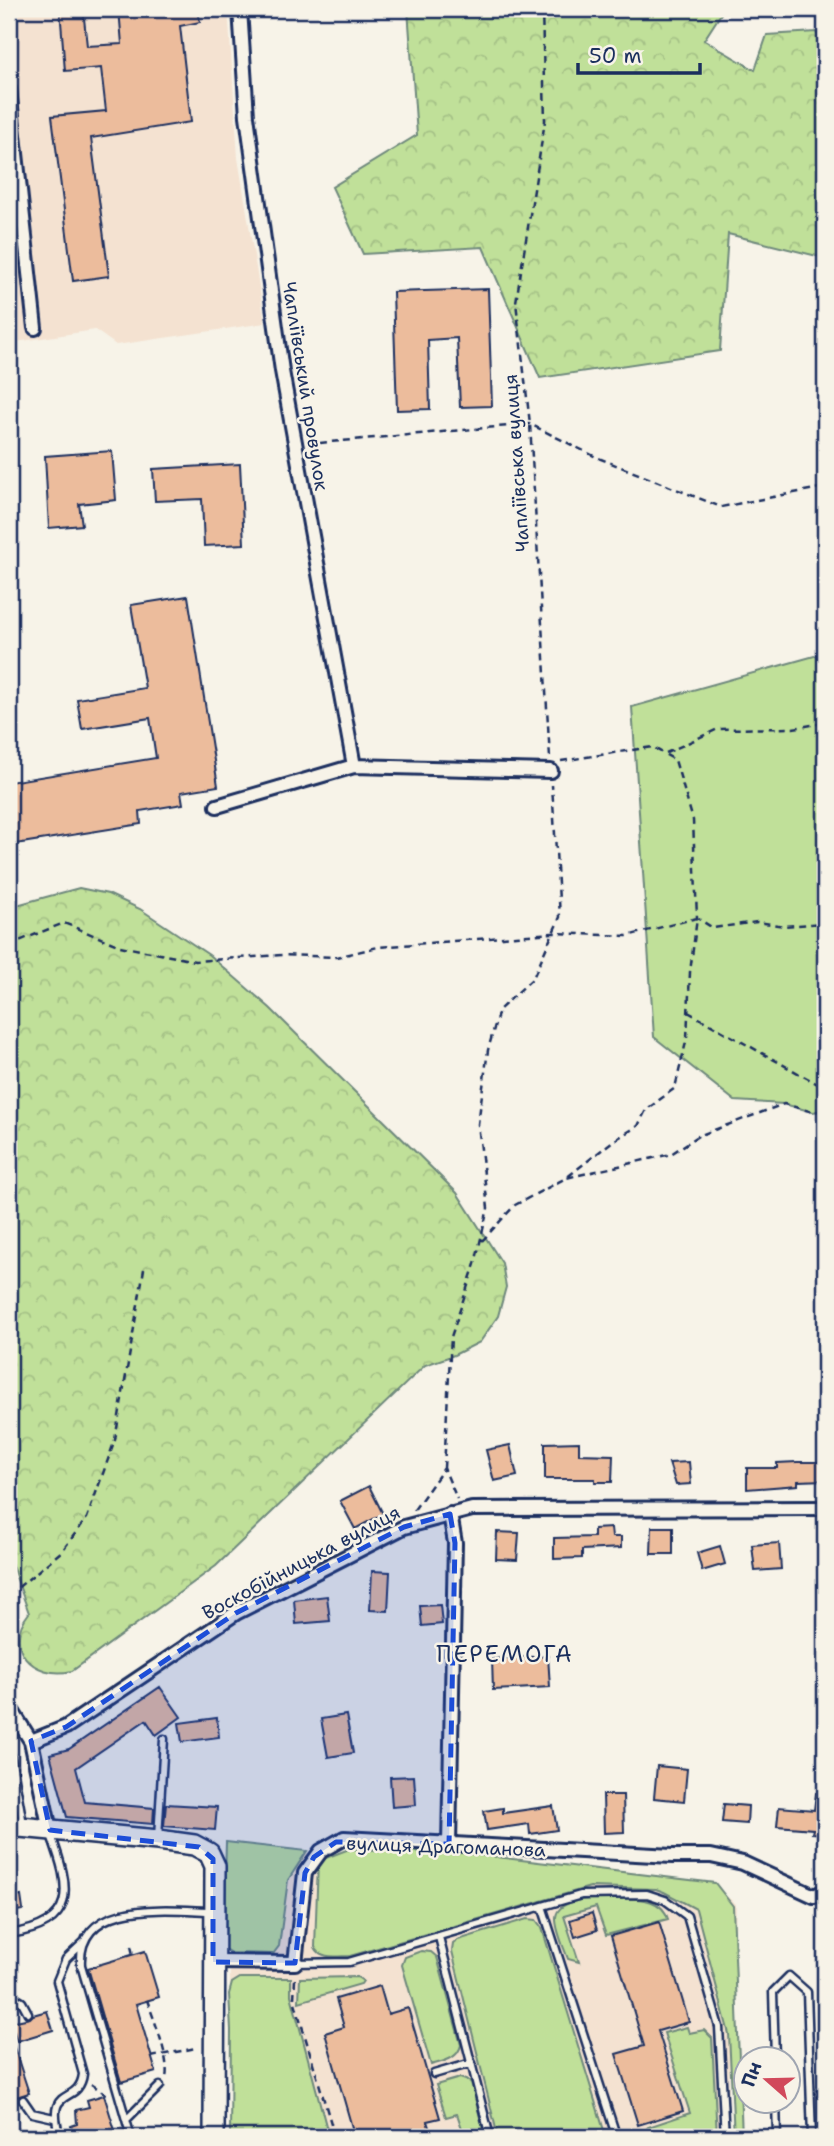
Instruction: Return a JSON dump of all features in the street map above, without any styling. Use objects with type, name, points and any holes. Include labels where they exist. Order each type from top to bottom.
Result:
[{"type":"street","name":"Чапліївський провулок","points":[[240,9],[247,116],[280,359],[354,766]]},
{"type":"street","points":[[9,89],[35,328]]},
{"type":"street","points":[[217,806],[354,766],[551,767]]},
{"type":"street","name":"Воскобійницька вулиця","points":[[31,1741],[66,1727],[236,1613],[404,1527],[456,1513],[524,1508],[825,1508]]},
{"type":"street","points":[[449,1844],[456,1513]]},
{"type":"street","points":[[9,1706],[31,1741],[50,1830]]},
{"type":"street","points":[[16,1827],[194,1845],[210,1854],[215,1866],[214,2137]]},
{"type":"street","name":"вулиця Драгоманова","points":[[295,1963],[305,1873],[321,1851],[344,1838],[711,1856],[743,1863],[814,1896],[825,1891]]},
{"type":"street","points":[[213,1962],[295,1963]]},
{"type":"lane","points":[[158,1840],[164,1739]]},
{"type":"lane","points":[[9,1755],[16,1827]]},
{"type":"lane","points":[[9,1934],[40,1927],[61,1909],[66,1885],[50,1830]]},
{"type":"lane","points":[[295,1963],[349,1962],[581,1895],[637,1893],[657,1896],[687,1916],[719,2027],[725,2137]]},
{"type":"lane","points":[[542,1906],[614,2129]]},
{"type":"lane","points":[[60,2137],[54,2110],[58,2103],[79,2086],[83,2078],[57,1981],[66,1959],[98,1925],[122,1914],[143,1910],[214,1911]]},
{"type":"lane","points":[[439,1937],[491,2137]]},
{"type":"lane","points":[[84,1942],[81,1965],[131,2137]]},
{"type":"lane","points":[[9,1964],[12,1975],[9,1986]]},
{"type":"lane","points":[[775,2044],[773,1992],[789,1976],[807,1992],[812,2137]]},
{"type":"lane","points":[[9,1994],[22,2002],[28,2013]]},
{"type":"lane","points":[[434,2074],[472,2063]]},
{"type":"lane","points":[[126,2120],[159,2086]]},
{"type":"lane","points":[[23,2100],[32,2113],[54,2118]]},
{"type":"lane","points":[[776,2114],[777,2137]]},
{"type":"path","name":"Чапліївська вулиця","points":[[542,9],[545,121],[516,302],[530,424],[560,917],[553,933]]},
{"type":"path","points":[[295,445],[530,424],[596,457],[721,508],[825,487]]},
{"type":"path","points":[[665,754],[718,729],[793,728],[825,723]]},
{"type":"path","points":[[480,1243],[515,1205],[566,1178],[613,1140],[638,1126],[646,1110],[675,1088],[687,1038],[697,918],[692,820],[675,760],[652,747],[551,767]]},
{"type":"path","points":[[9,945],[64,923],[120,946],[195,961],[282,955],[337,957],[378,947],[553,933],[627,936],[697,918],[713,928],[757,922],[784,926],[825,923]]},
{"type":"path","points":[[456,1513],[444,1468],[451,1337],[488,1208],[478,1124],[488,1050],[499,1010],[533,978],[553,933]]},
{"type":"path","points":[[688,1012],[825,1088]]},
{"type":"path","points":[[566,1178],[671,1154],[698,1136],[784,1104],[813,1112],[825,1110]]},
{"type":"path","points":[[9,1595],[62,1551],[87,1518],[115,1440],[144,1269]]},
{"type":"path","points":[[404,1527],[444,1468]]},
{"type":"path","points":[[131,1946],[133,1955]]},
{"type":"path","points":[[295,1963],[294,1999],[335,2137]]},
{"type":"path","points":[[147,2000],[164,2054],[167,2075],[159,2086]]},
{"type":"path","points":[[151,2056],[213,2045]]},
{"type":"path","points":[[83,2078],[108,2095],[124,2111]]},
{"type":"highlighted area","points":[[450,1514],[455,1543],[449,1844],[336,1842],[314,1857],[305,1873],[295,1963],[213,1962],[213,1859],[199,1847],[50,1830],[31,1741],[66,1727],[236,1613],[404,1527]]},
{"type":"shaded area","points":[[9,9],[228,9],[238,158],[265,323],[116,345],[95,330],[9,343]]},
{"type":"shaded area","points":[[230,1847],[714,1886],[736,1904],[727,2137],[230,2137]]},
{"type":"green space","points":[[408,9],[724,9],[704,40],[755,70],[767,35],[816,32],[825,47],[825,258],[728,234],[720,351],[540,378],[483,247],[363,254],[332,187],[417,135]]},
{"type":"green space","points":[[825,653],[825,1110],[813,1112],[784,1104],[735,1101],[654,1037],[632,707]]},
{"type":"green space","points":[[79,888],[108,894],[140,909],[209,955],[270,1008],[457,1193],[502,1263],[506,1287],[498,1316],[480,1342],[425,1365],[216,1566],[72,1671],[58,1672],[45,1671],[34,1666],[20,1649],[21,1626],[29,1613],[9,1557],[9,907]]},
{"type":"green space","points":[[226,1842],[307,1851],[288,1880],[279,1946],[273,1954],[231,1953],[223,1948]]},
{"type":"green space","points":[[349,1849],[463,1853],[715,1883],[733,1906],[738,2044],[732,2044],[732,2096],[729,2034],[696,1909],[656,1889],[590,1887],[350,1956],[325,1956],[315,1947],[318,1861]]},
{"type":"green space","points":[[621,1898],[655,1903],[661,1907],[668,1919],[606,1935],[596,1907],[564,1916],[579,1962],[568,1959],[557,1927],[556,1917],[559,1910],[565,1905],[583,1900]]},
{"type":"green space","points":[[527,1919],[536,1920],[542,1928],[606,2137],[498,2137],[452,1951],[453,1944],[458,1940]]},
{"type":"green space","points":[[421,1951],[431,1952],[437,1957],[461,2045],[454,2056],[431,2065],[402,1965],[405,1957]]},
{"type":"green space","points":[[357,1977],[363,1981],[361,1984],[299,2002],[300,1978]]},
{"type":"green space","points":[[240,1978],[291,1978],[291,1995],[329,2137],[230,2137],[229,1994],[232,1983]]},
{"type":"green space","points":[[687,2027],[689,2033],[704,2030],[712,2038],[717,2137],[645,2137],[644,2131],[648,2127],[690,2113],[664,2033]]},
{"type":"green space","points":[[460,2078],[471,2082],[485,2137],[465,2137],[457,2114],[446,2117],[436,2085]]},
{"type":"green space","points":[[733,2114],[741,2114],[742,2137],[734,2137]]},
{"type":"building","points":[[60,9],[83,9],[87,46],[122,44],[119,9],[198,9],[200,22],[180,26],[191,122],[91,138],[109,276],[73,281],[52,116],[106,111],[101,68],[65,71]]},
{"type":"building","points":[[488,289],[492,406],[460,407],[457,338],[428,340],[430,409],[397,410],[393,292]]},
{"type":"building","points":[[112,451],[116,500],[79,504],[82,525],[49,528],[45,456]]},
{"type":"building","points":[[240,464],[244,544],[204,546],[202,499],[155,501],[153,469]]},
{"type":"building","points":[[188,596],[218,786],[181,792],[183,804],[140,811],[141,824],[9,845],[9,782],[156,758],[150,718],[82,729],[77,699],[145,688],[131,605]]},
{"type":"building","points":[[579,1442],[579,1454],[613,1455],[612,1482],[595,1482],[595,1479],[545,1479],[545,1443]]},
{"type":"building","points":[[510,1445],[517,1476],[494,1481],[486,1450]]},
{"type":"building","points":[[689,1462],[691,1484],[676,1485],[669,1463]]},
{"type":"building","points":[[825,1462],[825,1480],[798,1481],[798,1485],[747,1489],[747,1468],[777,1468],[777,1463]]},
{"type":"building","points":[[369,1486],[383,1514],[355,1529],[340,1501]]},
{"type":"building","points":[[652,1527],[673,1527],[673,1554],[651,1554]]},
{"type":"building","points":[[611,1528],[612,1537],[621,1537],[621,1548],[582,1550],[582,1558],[554,1559],[554,1538],[594,1537],[594,1529]]},
{"type":"building","points":[[497,1532],[519,1533],[517,1560],[496,1559]]},
{"type":"building","points":[[779,1543],[781,1569],[755,1571],[752,1545]]},
{"type":"building","points":[[720,1546],[725,1564],[702,1571],[697,1553]]},
{"type":"building","points":[[372,1571],[390,1572],[388,1611],[370,1610]]},
{"type":"building","points":[[327,1596],[330,1621],[296,1624],[294,1600]]},
{"type":"building","points":[[440,1605],[442,1624],[422,1626],[420,1606]]},
{"type":"building","points":[[548,1656],[550,1687],[493,1690],[492,1659]]},
{"type":"building","points":[[160,1687],[181,1717],[156,1735],[146,1720],[76,1768],[85,1802],[154,1808],[153,1824],[67,1817],[50,1754],[69,1749]]},
{"type":"building","points":[[346,1715],[353,1753],[328,1757],[321,1719]]},
{"type":"building","points":[[217,1718],[219,1737],[182,1742],[179,1723]]},
{"type":"building","points":[[657,1766],[687,1769],[684,1801],[654,1798]]},
{"type":"building","points":[[414,1776],[416,1805],[392,1807],[390,1777]]},
{"type":"building","points":[[816,1793],[825,1793],[825,1834],[812,1833],[813,1829],[777,1826],[779,1807],[814,1810]]},
{"type":"building","points":[[603,1795],[623,1795],[624,1832],[604,1833]]},
{"type":"building","points":[[166,1804],[217,1807],[215,1830],[164,1826]]},
{"type":"building","points":[[724,1804],[748,1806],[747,1824],[722,1822]]},
{"type":"building","points":[[553,1806],[557,1830],[530,1834],[529,1824],[487,1830],[484,1811],[503,1808],[503,1813]]},
{"type":"building","points":[[21,1896],[23,1910],[9,1912],[9,1898]]},
{"type":"building","points":[[592,1913],[597,1930],[575,1937],[570,1920]]},
{"type":"building","points":[[659,1922],[689,2022],[658,2031],[683,2111],[638,2125],[616,2054],[644,2046],[611,1936]]},
{"type":"building","points":[[145,1951],[159,1997],[136,2004],[156,2072],[121,2082],[88,1968]]},
{"type":"building","points":[[380,1986],[388,2014],[408,2008],[440,2118],[427,2121],[432,2137],[355,2136],[353,2131],[325,2033],[344,2027],[336,1999]]},
{"type":"building","points":[[47,2011],[53,2030],[17,2041],[11,2022]]},
{"type":"building","points":[[11,2038],[29,2093],[13,2098],[9,2086]]},
{"type":"building","points":[[104,2095],[117,2137],[75,2137],[71,2126],[77,2124],[76,2110],[89,2107],[87,2100]]},
{"type":"district","name":"ПЕРЕМОГА","points":[[505,1654]]}]
